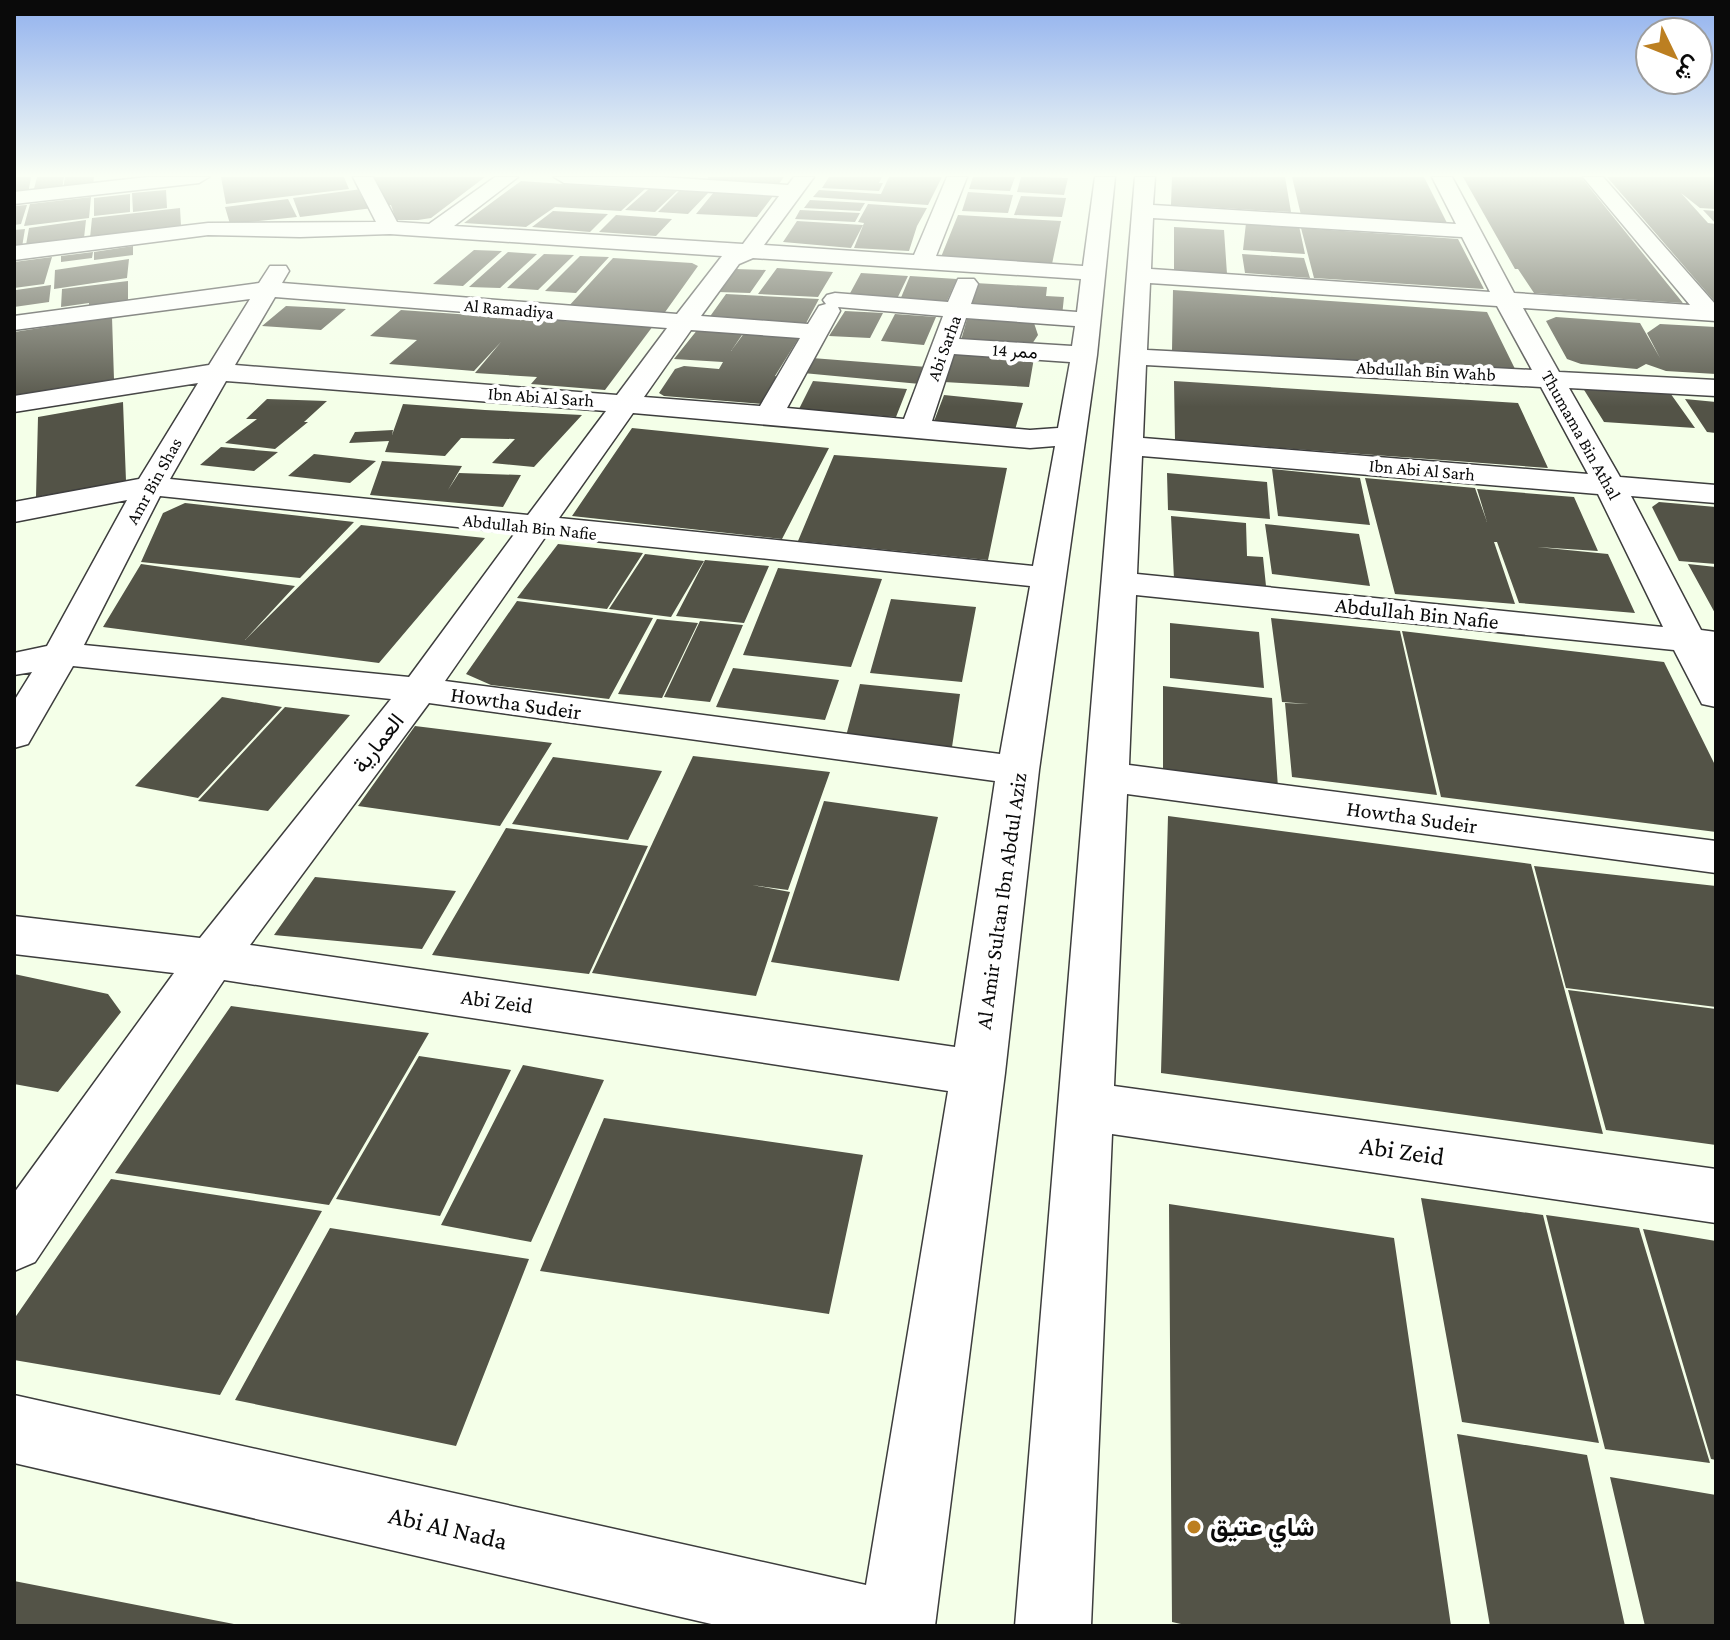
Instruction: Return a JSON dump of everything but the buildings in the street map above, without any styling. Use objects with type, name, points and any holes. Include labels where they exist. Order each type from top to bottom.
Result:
[{"type":"street","name":"Amr Bin Shas","points":[[14,735],[61,654],[150,486],[288,254]]},
{"type":"street","name":"العمارية","points":[[14,1242],[212,959],[419,690],[731,259],[744,254]]},
{"type":"street","points":[[771,254],[1714,314]]},
{"type":"street","points":[[922,263],[926,254]]},
{"type":"street","name":"Al Amir Sultan Ibn Abdul Aziz","points":[[1053,1626],[1088,1106],[1118,583],[1136,357],[1114,254]]},
{"type":"street","name":"Al Amir Sultan Ibn Abdul Aziz","points":[[897,1626],[978,1073],[1018,770],[1085,337],[1123,254]]},
{"type":"street","name":"Thumama Bin Athal","points":[[1482,254],[1609,485],[1701,641],[1716,695]]},
{"type":"street","points":[[1661,254],[1714,314]]},
{"type":"street","points":[[769,415],[835,300],[853,259]]},
{"type":"street","name":"Abi Sarha","points":[[915,429],[971,266]]},
{"type":"street","name":"Al Ramadiya","points":[[14,323],[268,289],[814,332]]},
{"type":"street","points":[[835,300],[958,309],[1085,337]]},
{"type":"street","name":"ممر 14","points":[[945,346],[1085,337]]},
{"type":"street","name":"Abdullah Bin Wahb","points":[[1136,357],[1716,388]]},
{"type":"street","name":"Ibn Abi Al Sarh","points":[[14,404],[217,372],[769,415],[1030,439],[1069,436]]},
{"type":"street","name":"Ibn Abi Al Sarh","points":[[1129,446],[1716,494]]},
{"type":"street","name":"Abdullah Bin Nafie","points":[[14,512],[150,486],[1048,578]]},
{"type":"street","name":"Abdullah Bin Nafie","points":[[1118,583],[1701,641]]},
{"type":"street","name":"Howtha Sudeir","points":[[14,664],[61,654],[419,690],[1018,770]]},
{"type":"street","name":"Howtha Sudeir","points":[[1108,777],[1716,857]]},
{"type":"street","name":"Abi Zeid","points":[[14,935],[212,959],[978,1073]]},
{"type":"street","name":"Abi Zeid","points":[[1088,1106],[1716,1196]]},
{"type":"street","name":"Abi Al Nada","points":[[14,1429],[882,1626]]},
{"type":"place","name":"شاي عتيق","points":[[1194,1527]]}]
